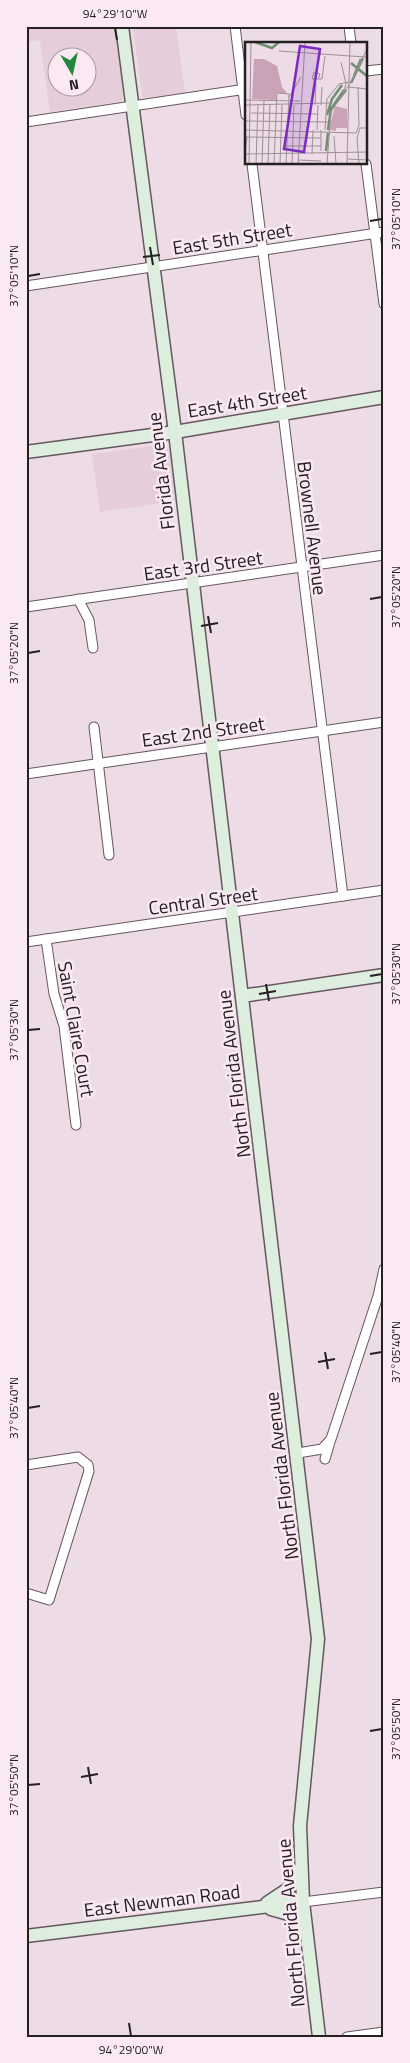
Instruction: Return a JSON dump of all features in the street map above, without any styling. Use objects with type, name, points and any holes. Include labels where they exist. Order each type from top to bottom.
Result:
[{"type":"street","name":"Florida Avenue","points":[[122,26],[175,432],[232,912]]},
{"type":"street","points":[[26,122],[245,89],[235,26]]},
{"type":"street","points":[[349,26],[351,42]]},
{"type":"street","points":[[368,71],[384,69]]},
{"type":"street","name":"Brownell Avenue","points":[[252,165],[343,896]]},
{"type":"street","points":[[366,165],[379,232],[384,304]]},
{"type":"street","name":"East 5th Street","points":[[26,286],[379,232]]},
{"type":"street","name":"East 4th Street","points":[[26,452],[175,432],[384,397]]},
{"type":"street","name":"East 3rd Street","points":[[26,607],[384,555]]},
{"type":"street","points":[[78,599],[89,620],[93,648]]},
{"type":"street","name":"East 2nd Street","points":[[26,774],[384,722]]},
{"type":"street","points":[[94,727],[109,856]]},
{"type":"street","name":"Central Street","points":[[26,942],[384,890]]},
{"type":"street","name":"North Florida Avenue","points":[[232,912],[298,1453],[318,1639],[300,1826],[303,1902],[319,2037]]},
{"type":"street","name":"Saint Claire Court","points":[[46,939],[54,994],[64,1026],[76,1125]]},
{"type":"street","points":[[242,996],[384,975]]},
{"type":"street","points":[[325,1459],[356,1365],[384,1269]]},
{"type":"street","points":[[298,1453],[322,1449],[331,1439]]},
{"type":"street","points":[[26,1465],[78,1457],[88,1465],[89,1471],[48,1600],[26,1593]]},
{"type":"street","points":[[254,1908],[271,1901],[285,1892],[295,1880],[302,1865]]},
{"type":"street","points":[[303,1902],[384,1892]]},
{"type":"street","name":"East Newman Road","points":[[26,1936],[303,1902]]},
{"type":"street","points":[[254,1908],[286,1912],[300,1923],[307,1935]]},
{"type":"street","points":[[347,2037],[384,2032]]},
{"type":"shaded area","points":[[26,26],[115,26],[124,98],[122,101],[50,112],[48,98],[98,98],[98,48],[48,48],[48,98],[40,40],[26,42]]},
{"type":"shaded area","points":[[133,26],[176,26],[185,93],[147,98],[142,96]]},
{"type":"shaded area","points":[[158,445],[165,446],[169,451],[176,501],[100,512],[92,454]]}]
